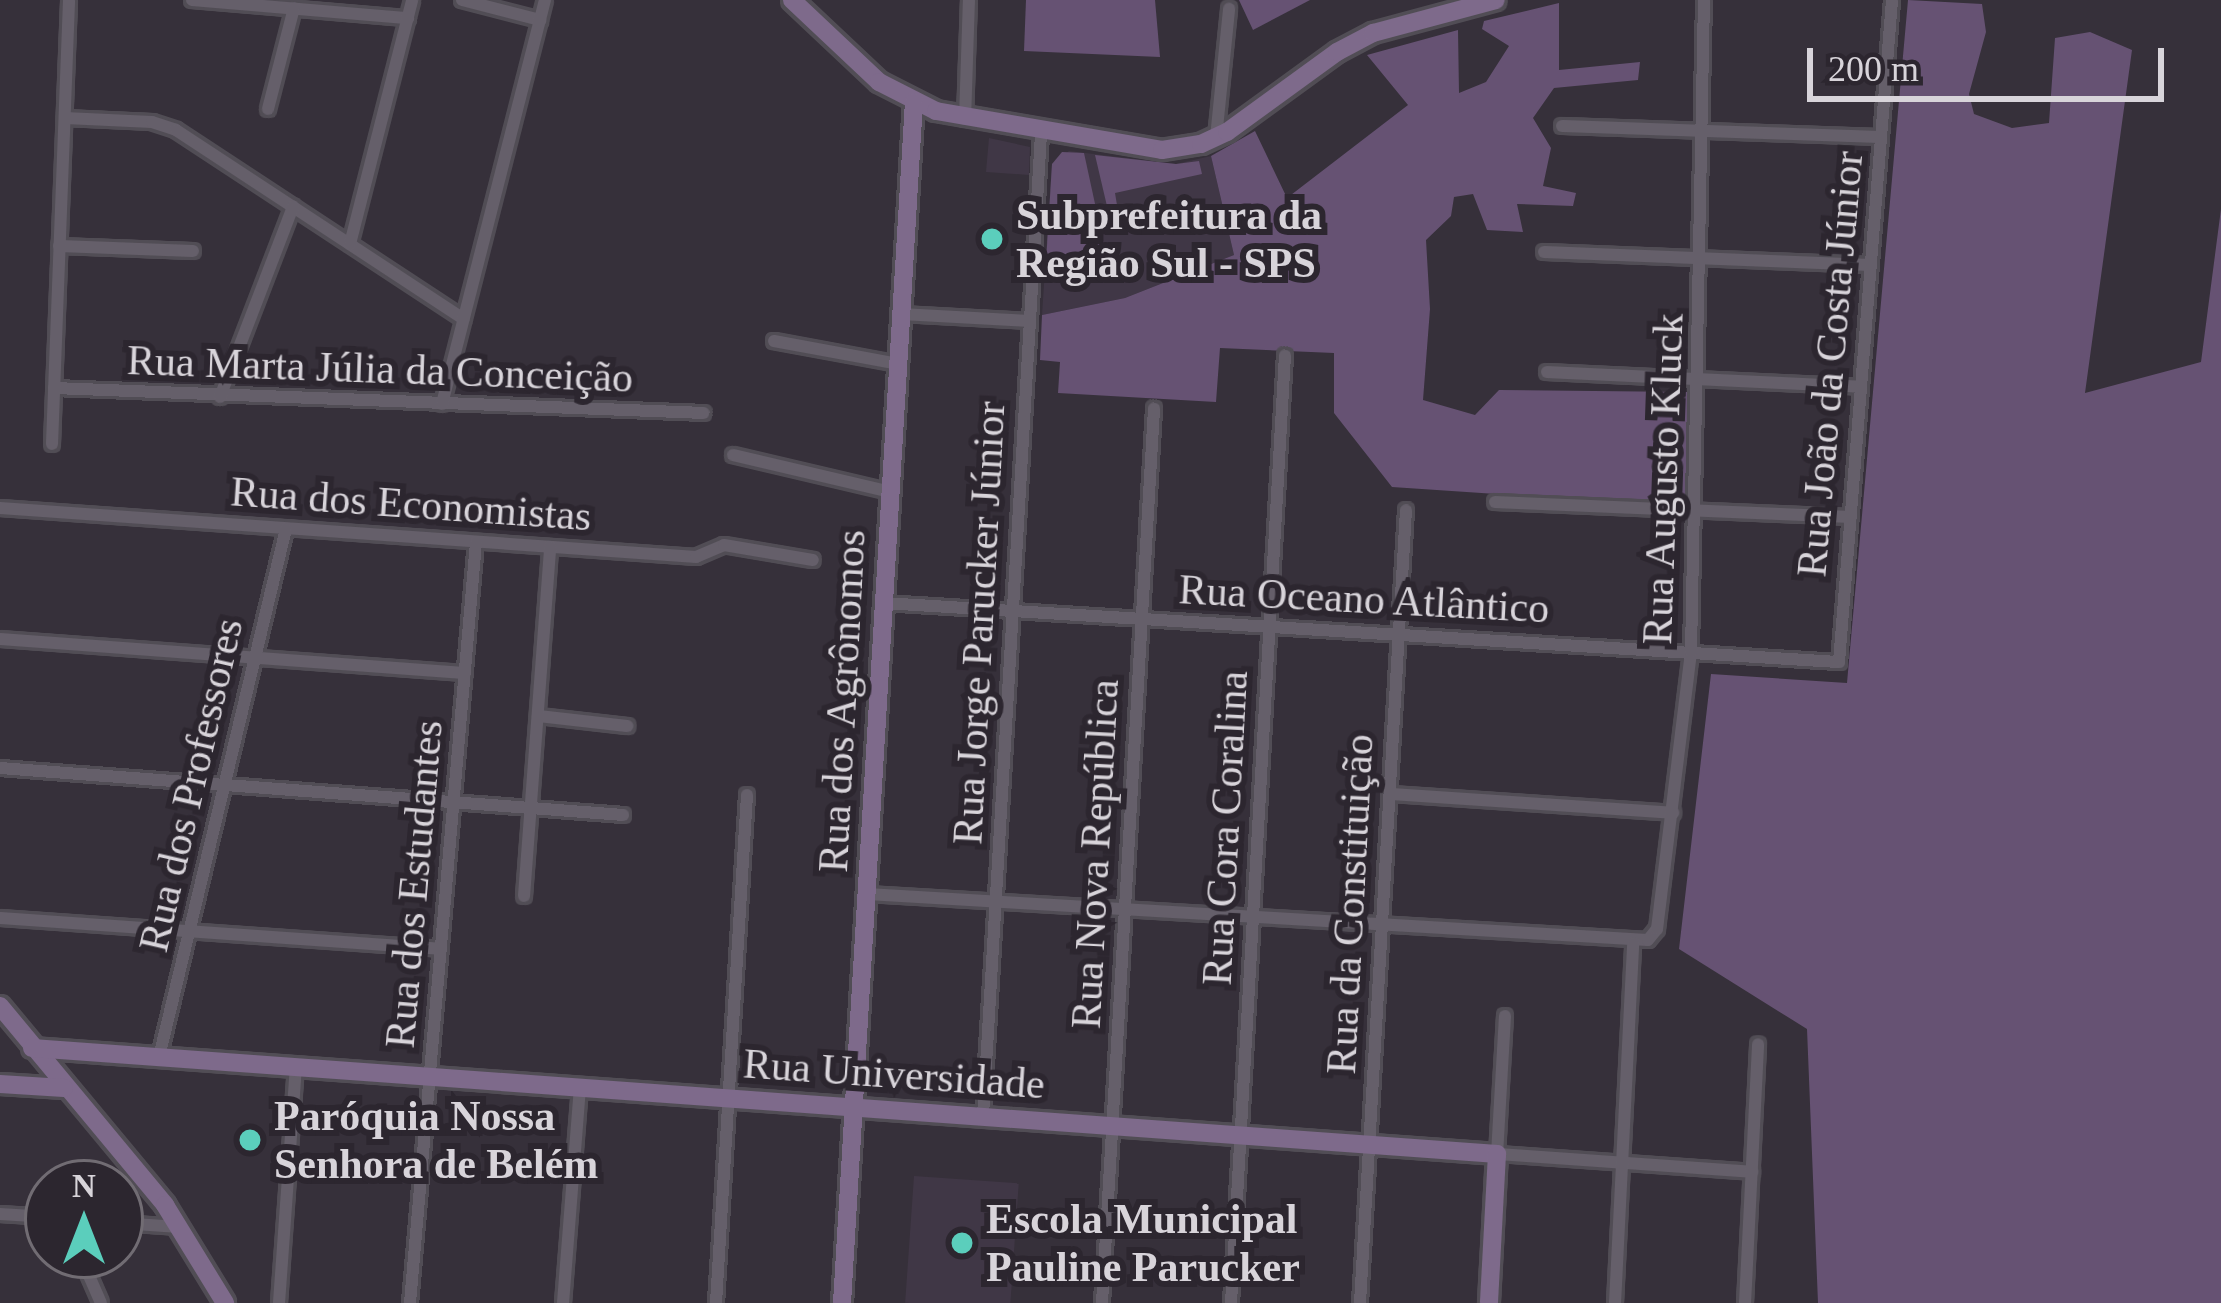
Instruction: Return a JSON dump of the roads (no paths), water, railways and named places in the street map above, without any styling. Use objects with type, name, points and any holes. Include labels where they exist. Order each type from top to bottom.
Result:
[{"type":"street","points":[[52,444],[69,0]]},
{"type":"street","points":[[192,0],[408,18]]},
{"type":"street","points":[[350,244],[412,0]]},
{"type":"street","points":[[462,0],[539,20]]},
{"type":"street","points":[[442,404],[544,0]]},
{"type":"street","points":[[792,0],[811,10],[855,63],[914,102],[965,120],[1162,150],[1216,138],[1352,43],[1395,24],[1491,0]]},
{"type":"street","points":[[965,120],[970,0]]},
{"type":"street","name":"Rua Augusto Kluck","points":[[1633,943],[1648,940],[1657,929],[1691,652],[1703,258],[1704,0]]},
{"type":"street","name":"Rua João da Costa Júnior","points":[[1839,662],[1892,0]]},
{"type":"street","points":[[268,109],[294,8]]},
{"type":"street","points":[[1216,138],[1229,9]]},
{"type":"street","name":"Rua dos Agrônomos","points":[[842,1303],[914,102]]},
{"type":"street","points":[[64,118],[168,126],[464,319]]},
{"type":"street","points":[[1562,126],[1881,137]]},
{"type":"street","name":"Rua Jorge Parucker Júnior","points":[[983,1116],[1041,133]]},
{"type":"street","points":[[220,397],[293,207]]},
{"type":"street","points":[[59,246],[193,251]]},
{"type":"street","points":[[1544,252],[1871,265]]},
{"type":"street","points":[[901,314],[1030,322]]},
{"type":"street","points":[[774,341],[898,364]]},
{"type":"street","name":"Rua Cora Coralina","points":[[1231,1303],[1286,356]]},
{"type":"street","points":[[1547,372],[1861,387]]},
{"type":"street","name":"Rua Marta Júlia da Conceição","points":[[54,388],[704,413]]},
{"type":"street","name":"Rua Nova República","points":[[1102,1303],[1154,409]]},
{"type":"street","points":[[733,455],[891,492]]},
{"type":"street","points":[[1495,502],[1851,517]]},
{"type":"street","name":"Rua dos Economistas","points":[[0,508],[696,557],[724,544],[813,560]]},
{"type":"street","name":"Rua da Constituição","points":[[1360,1303],[1406,509]]},
{"type":"street","name":"Rua dos Professores","points":[[159,1057],[286,529]]},
{"type":"street","name":"Rua dos Estudantes","points":[[410,1303],[476,542]]},
{"type":"street","points":[[524,896],[550,547]]},
{"type":"street","name":"Rua Oceano Atlântico","points":[[884,603],[1839,662]]},
{"type":"street","points":[[0,639],[465,673]]},
{"type":"street","points":[[538,716],[627,726]]},
{"type":"street","points":[[0,768],[623,815]]},
{"type":"street","points":[[1390,794],[1673,813]]},
{"type":"street","points":[[716,1303],[747,795]]},
{"type":"street","points":[[867,894],[1633,943],[1615,1303]]},
{"type":"street","points":[[0,918],[441,949]]},
{"type":"street","points":[[0,1006],[181,1227],[225,1302],[237,1303]]},
{"type":"street","points":[[1489,1303],[1505,1016]]},
{"type":"street","points":[[1745,1303],[1758,1044]]},
{"type":"street","name":"Rua Universidade","points":[[32,1048],[1751,1172]]},
{"type":"street","points":[[279,1303],[296,1067]]},
{"type":"street","points":[[0,1084],[64,1088]]},
{"type":"street","points":[[563,1303],[580,1087]]},
{"type":"street","points":[[144,1224],[181,1227]]},
{"type":"place","name":"Subprefeitura da Região Sul - SPS","points":[[992,239]]},
{"type":"place","name":"Paróquia Nossa Senhora de Belém","points":[[250,1140]]},
{"type":"place","name":"Escola Municipal Pauline Parucker","points":[[962,1243]]}]
